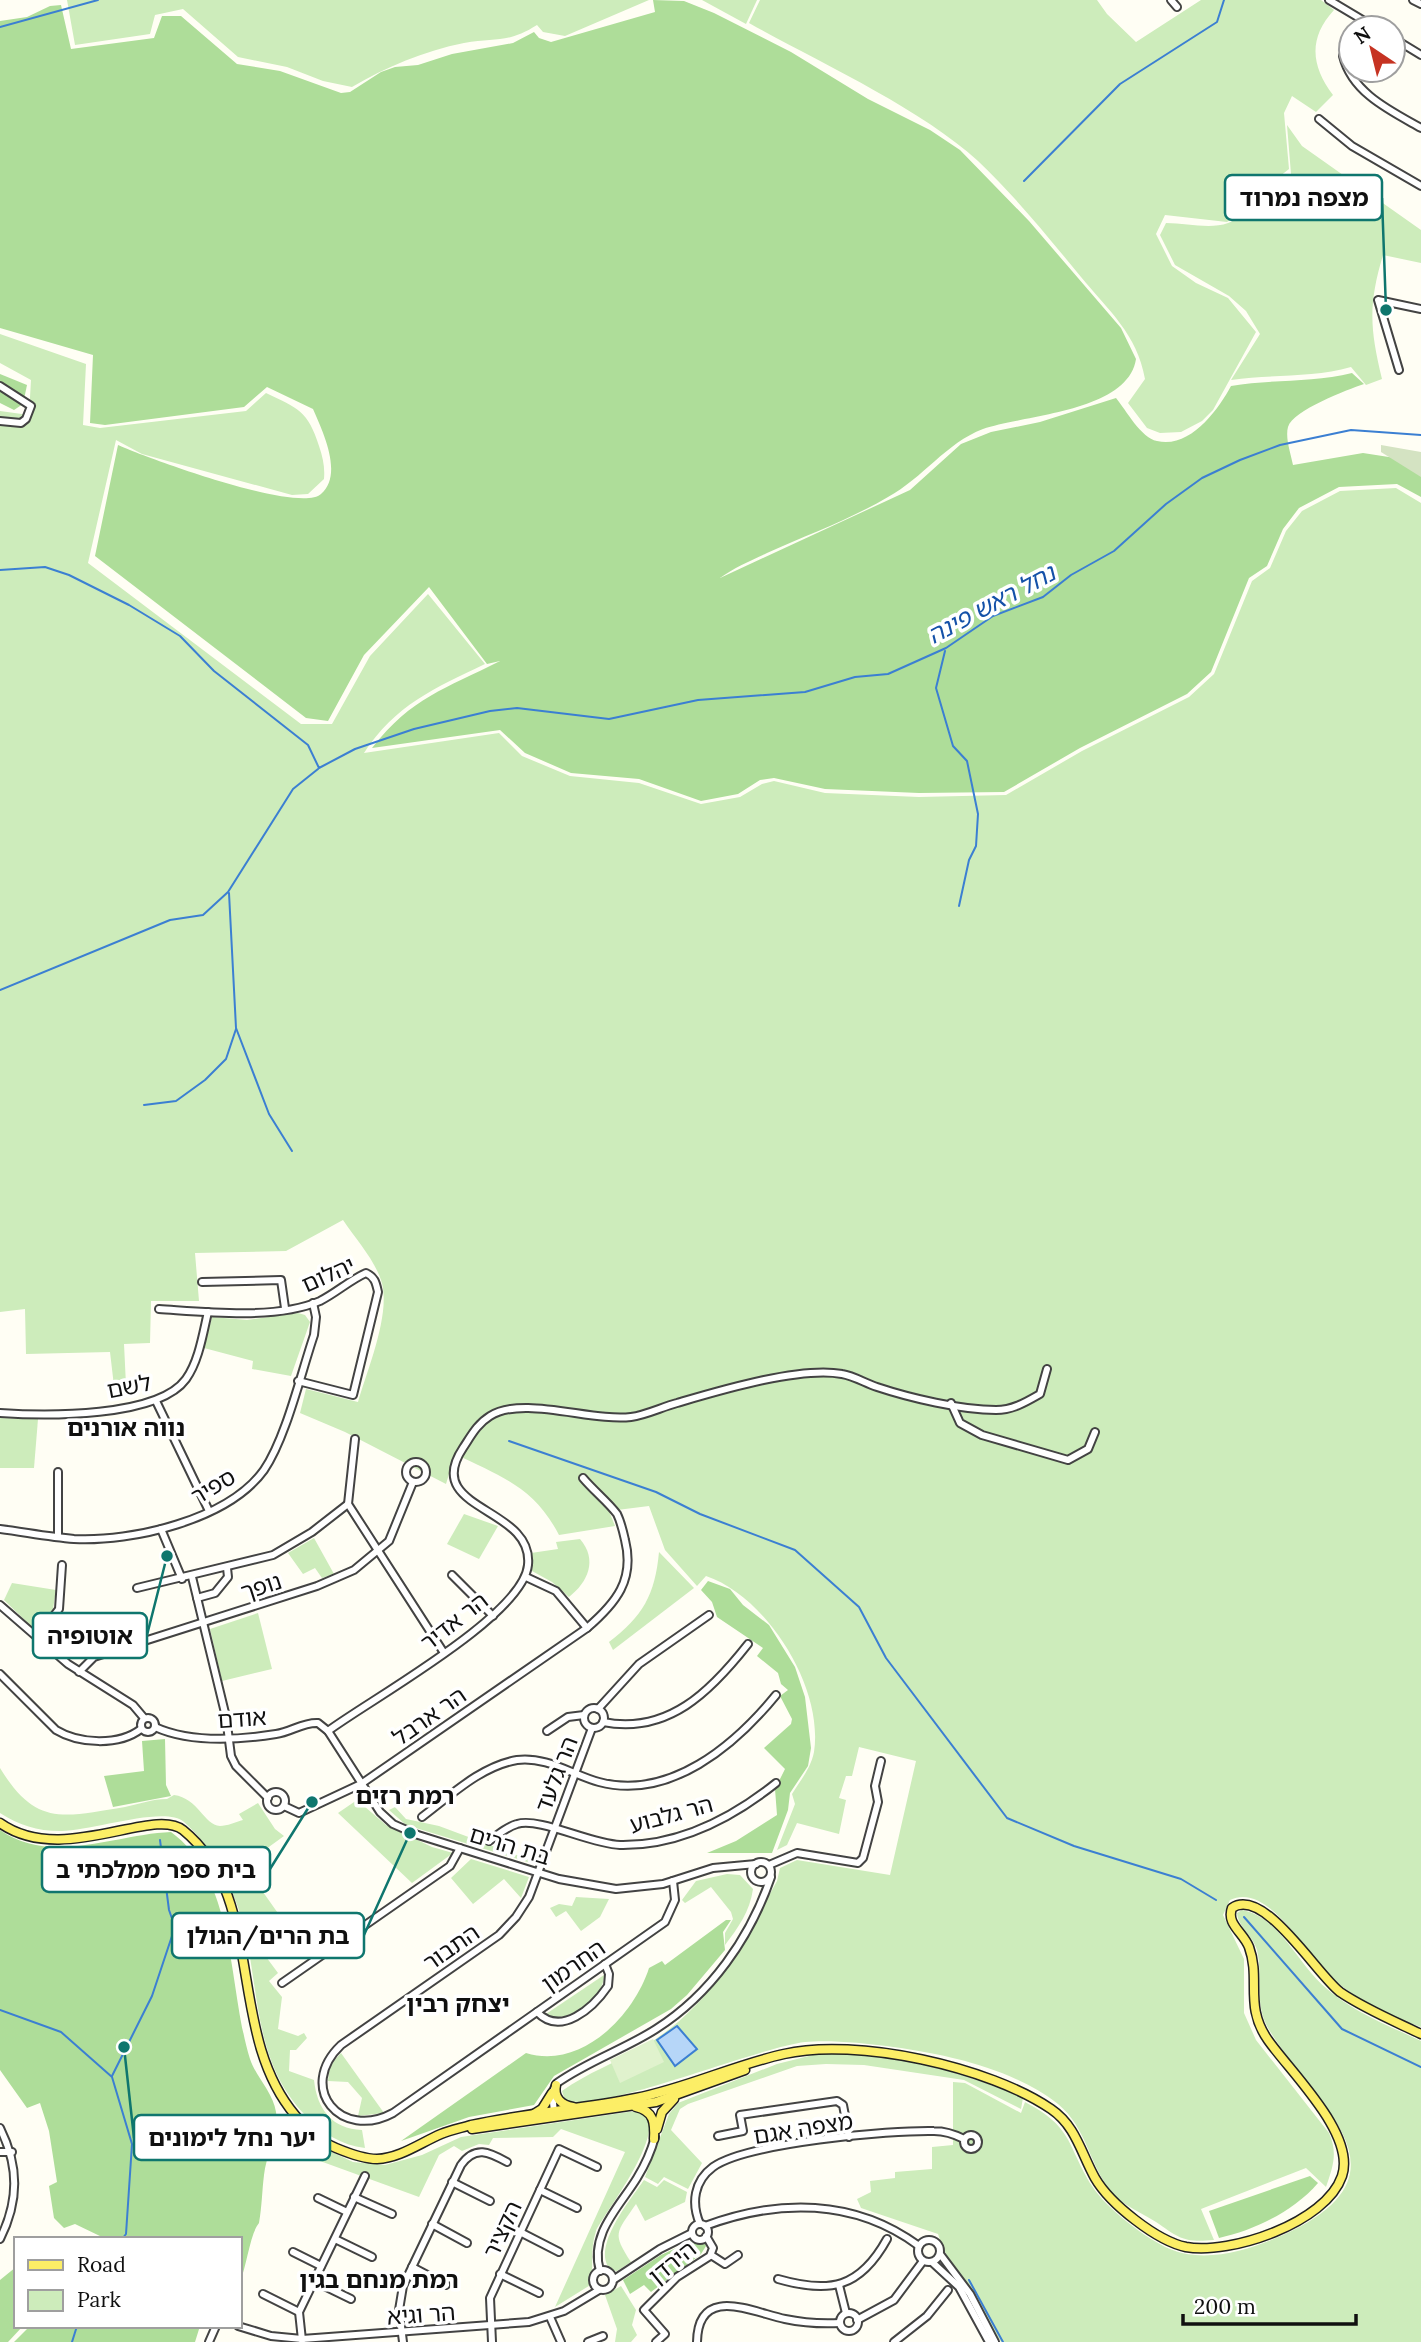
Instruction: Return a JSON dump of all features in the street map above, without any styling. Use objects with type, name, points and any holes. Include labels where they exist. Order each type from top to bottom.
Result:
[{"type":"main road","points":[[0,1824],[25,1836],[53,1840],[108,1835],[158,1822],[175,1825],[194,1841],[211,1863],[227,1896],[238,1933],[251,2022],[260,2052],[280,2095],[305,2126],[328,2145],[376,2159],[409,2150],[444,2133],[485,2121],[555,2115],[579,2108],[654,2098],[691,2090],[789,2055],[822,2049]]},
{"type":"main road","points":[[444,2133],[555,2115],[626,2107],[766,2058],[822,2049],[938,2063],[984,2077],[1044,2104],[1071,2128],[1098,2183],[1117,2204],[1172,2243],[1202,2249],[1234,2245],[1288,2226],[1326,2200],[1339,2184],[1344,2168],[1343,2149],[1334,2128],[1267,2039],[1256,2019],[1250,1952],[1231,1921],[1232,1908],[1242,1903],[1266,1914],[1340,1992],[1421,2034]]},
{"type":"main road","points":[[531,2115],[542,2109],[554,2089]]},
{"type":"main road","points":[[554,2089],[559,2100],[579,2108]]},
{"type":"main road","points":[[657,2129],[669,2102],[691,2090]]},
{"type":"main road","points":[[626,2107],[642,2109],[651,2115],[654,2139]]},
{"type":"street","points":[[1171,0],[1177,7]]},
{"type":"street","points":[[1329,0],[1352,14]]},
{"type":"street","points":[[1413,0],[1421,4]]},
{"type":"street","points":[[1360,84],[1376,101],[1421,128]]},
{"type":"street","points":[[1319,119],[1352,146],[1421,186]]},
{"type":"street","points":[[1399,369],[1378,300],[1421,309]]},
{"type":"street","points":[[0,386],[31,406],[26,419],[20,423],[0,421]]},
{"type":"street","name":"יהלום","points":[[159,1309],[244,1313],[285,1308],[313,1303],[366,1273],[376,1281],[375,1310],[354,1395],[298,1381]]},
{"type":"street","points":[[202,1283],[281,1280],[285,1308]]},
{"type":"street","name":"ספיר","points":[[0,1529],[58,1537],[108,1538],[162,1529],[209,1511],[245,1489],[263,1470],[277,1443],[316,1325],[313,1303]]},
{"type":"street","name":"לשם","points":[[0,1413],[85,1412],[156,1401],[171,1394],[186,1379],[208,1312]]},
{"type":"street","points":[[587,1628],[556,1591],[526,1577],[528,1556],[519,1533],[505,1520],[463,1497],[454,1474],[459,1454],[481,1423],[505,1410],[630,1417],[714,1392],[805,1374],[842,1374],[878,1388],[951,1404],[997,1410],[1020,1406],[1040,1394],[1047,1369]]},
{"type":"street","points":[[156,1401],[209,1511]]},
{"type":"street","points":[[951,1404],[960,1423],[982,1435],[1068,1460],[1088,1449],[1095,1432]]},
{"type":"street","points":[[355,1439],[348,1503],[444,1653]]},
{"type":"street","points":[[58,1472],[58,1537]]},
{"type":"street","name":"הר ארבל","points":[[284,1807],[299,1813],[361,1784],[587,1628],[620,1596],[627,1579],[629,1554],[616,1512],[583,1479]]},
{"type":"street","name":"נופך","points":[[79,1672],[94,1657],[337,1578],[378,1553],[395,1530],[412,1482]]},
{"type":"street","points":[[137,1588],[192,1577],[273,1555],[312,1532],[348,1503]]},
{"type":"street","points":[[162,1529],[182,1578]]},
{"type":"street","points":[[37,1637],[59,1609],[62,1565]]},
{"type":"street","points":[[197,1598],[221,1588],[228,1577],[227,1568]]},
{"type":"street","points":[[452,1575],[493,1616]]},
{"type":"street","points":[[192,1577],[230,1737],[233,1762],[268,1798],[271,1808],[279,1810],[284,1807],[285,1799],[280,1793],[272,1794],[268,1798]]},
{"type":"street","name":"הר אדיר","points":[[328,1731],[444,1653],[493,1616],[526,1577]]},
{"type":"street","points":[[0,1605],[79,1672],[133,1705],[144,1718],[153,1720],[155,1727],[150,1732],[141,1729]]},
{"type":"street","points":[[598,1709],[632,1670],[709,1615]]},
{"type":"street","points":[[584,1715],[586,1725],[592,1728],[603,1722],[634,1726],[664,1717],[721,1677],[748,1644]]},
{"type":"street","points":[[0,1674],[56,1730],[68,1737],[98,1741],[133,1734],[141,1729]]},
{"type":"street","points":[[422,1817],[475,1778],[505,1763],[536,1760],[602,1783],[632,1784],[690,1768],[725,1748],[776,1695]]},
{"type":"street","points":[[547,1731],[568,1717],[584,1715],[591,1708],[598,1709],[604,1716],[603,1722]]},
{"type":"street","points":[[141,1729],[140,1724],[144,1718]]},
{"type":"street","name":"אודם","points":[[155,1727],[195,1738],[275,1734],[312,1723],[318,1723],[328,1731]]},
{"type":"street","name":"הר גלעד","points":[[538,1872],[592,1728]]},
{"type":"street","name":"בת הרים","points":[[328,1731],[380,1812],[393,1824],[538,1872],[583,1885],[616,1889],[673,1881],[713,1868],[769,1865]]},
{"type":"street","points":[[555,2115],[554,2089],[656,2029],[687,2006],[727,1962],[771,1877],[769,1865],[797,1853],[858,1863],[863,1857],[878,1802],[875,1786],[881,1761]]},
{"type":"street","name":"הר גלבוע","points":[[489,1841],[518,1824],[534,1823],[608,1844],[649,1843],[721,1821],[776,1783]]},
{"type":"street","points":[[282,1983],[450,1866],[460,1848]]},
{"type":"street","points":[[756,1864],[753,1877],[760,1891],[759,1902]]},
{"type":"street","points":[[731,1866],[764,1882],[771,1877]]},
{"type":"street","name":"התבור","points":[[326,2098],[322,2076],[332,2052],[499,1935],[523,1909],[538,1872]]},
{"type":"street","name":"החרמון","points":[[326,2098],[345,2117],[363,2123],[380,2120],[665,1922],[675,1900],[673,1881]]},
{"type":"street","points":[[537,2012],[548,2022],[555,2023],[584,2012],[608,1986],[609,1974],[605,1964]]},
{"type":"street","points":[[654,2098],[657,2129],[644,2167],[601,2236],[597,2256],[600,2271],[593,2280],[599,2290],[610,2288],[613,2280],[657,2250],[692,2233],[694,2227],[751,2211],[812,2206],[871,2219],[919,2246]]},
{"type":"street","points":[[718,2136],[743,2131],[740,2115],[837,2101],[844,2105],[849,2137]]},
{"type":"street","points":[[0,2128],[12,2152],[15,2195],[0,2237]]},
{"type":"street","name":"מצפה אגם","points":[[706,2236],[694,2203],[697,2188],[716,2165],[730,2158],[789,2145],[849,2137],[933,2130],[964,2138]]},
{"type":"street","name":"הקציר","points":[[492,2342],[489,2304],[500,2274],[559,2150],[597,2167]]},
{"type":"street","points":[[403,2342],[399,2303],[412,2267],[461,2165],[471,2153],[483,2151],[507,2162]]},
{"type":"street","points":[[0,2152],[12,2152]]},
{"type":"street","points":[[302,2341],[299,2312],[365,2176]]},
{"type":"street","points":[[452,2182],[490,2201]]},
{"type":"street","points":[[540,2190],[577,2208]]},
{"type":"street","points":[[354,2197],[392,2214]]},
{"type":"street","points":[[318,2198],[347,2212]]},
{"type":"street","points":[[432,2224],[467,2243]]},
{"type":"street","points":[[520,2232],[559,2252]]},
{"type":"street","points":[[692,2233],[698,2240],[706,2236]]},
{"type":"street","name":"הירדן","points":[[656,2342],[665,2334],[644,2310],[677,2277],[710,2255],[713,2248],[706,2236]]},
{"type":"street","points":[[335,2239],[372,2257]]},
{"type":"street","points":[[778,2279],[812,2286],[839,2286],[867,2269],[887,2239]]},
{"type":"street","points":[[989,2342],[959,2287],[932,2262],[923,2261],[919,2256],[919,2246],[924,2241],[933,2241],[939,2246],[940,2253],[970,2294],[995,2342]]},
{"type":"street","points":[[293,2252],[321,2266]]},
{"type":"street","points":[[932,2262],[940,2253]]},
{"type":"street","points":[[710,2255],[725,2264],[738,2255]]},
{"type":"street","points":[[857,2320],[894,2300],[923,2261]]},
{"type":"street","points":[[412,2267],[446,2285]]},
{"type":"street","points":[[600,2271],[608,2271],[613,2280]]},
{"type":"street","points":[[500,2274],[539,2293]]},
{"type":"street","points":[[314,2281],[351,2299]]},
{"type":"street","points":[[839,2286],[846,2314]]},
{"type":"street","name":"הר וגיא","points":[[242,2327],[276,2339],[302,2341],[522,2323],[550,2317],[599,2290]]},
{"type":"street","points":[[894,2342],[927,2316],[948,2290]]},
{"type":"street","points":[[263,2294],[299,2312]]},
{"type":"street","points":[[697,2342],[701,2321],[712,2309],[722,2305],[804,2323],[839,2323]]},
{"type":"street","points":[[839,2323],[843,2329],[849,2331],[856,2328],[857,2320],[852,2314],[846,2314]]},
{"type":"street","points":[[839,2323],[846,2314]]},
{"type":"street","points":[[550,2317],[561,2342]]},
{"type":"street","points":[[849,2331],[851,2342]]},
{"type":"street","points":[[588,2342],[603,2336]]},
{"type":"green space","points":[[67,0],[649,0],[565,36],[543,32],[537,25],[509,37],[434,50],[392,66],[352,87],[323,81],[287,67],[238,57],[183,9],[155,15],[150,34],[75,45]]},
{"type":"green space","points":[[653,0],[684,1],[714,13],[791,52],[868,99],[930,130],[960,150],[1029,221],[1121,328],[1136,359],[1129,377],[1095,401],[1072,409],[1001,424],[970,435],[888,497],[844,520],[749,561],[720,578],[910,490],[961,444],[991,432],[1040,422],[1116,398],[1145,435],[1157,441],[1169,442],[1181,439],[1202,426],[1231,386],[1352,373],[1364,384],[1322,401],[1300,414],[1288,427],[1287,436],[1293,465],[1363,453],[1421,462],[1421,497],[1397,484],[1339,487],[1299,508],[1283,529],[1267,566],[1249,578],[1211,672],[1187,694],[1080,748],[1004,792],[919,793],[825,789],[774,778],[760,780],[738,794],[701,801],[639,779],[571,773],[525,753],[500,730],[372,748],[416,705],[500,661],[487,664],[429,587],[364,655],[328,721],[306,718],[95,556],[118,445],[222,482],[284,497],[307,498],[321,494],[331,475],[329,452],[313,409],[267,387],[244,407],[105,425],[90,423],[93,355],[0,328],[0,21],[27,17],[50,6],[61,5],[71,49],[154,38],[162,16],[181,16],[237,64],[280,71],[341,93],[350,92],[381,72],[395,67],[418,65],[452,54],[513,43],[534,32],[539,38],[551,42],[655,12]]},
{"type":"green space","points":[[702,0],[757,0],[746,24]]},
{"type":"green space","points":[[760,0],[1097,0],[1107,14],[1136,42],[1201,0],[1321,0],[1334,10],[1316,42],[1317,63],[1333,95],[1316,112],[1292,96],[1284,113],[1289,169],[1251,199],[1247,209],[1261,193],[1291,174],[1287,125],[1302,146],[1421,230],[1421,263],[1383,255],[1378,273],[1372,317],[1382,379],[1366,385],[1351,367],[1322,373],[1231,380],[1260,334],[1246,311],[1229,296],[1175,265],[1160,235],[1166,223],[1219,225],[1228,223],[1245,211],[1227,222],[1165,215],[1156,234],[1172,266],[1196,283],[1228,298],[1256,332],[1213,410],[1202,421],[1181,432],[1160,433],[1147,428],[1128,403],[1145,379],[1129,336],[992,174],[927,122],[749,23]]},
{"type":"green space","points":[[0,334],[86,364],[83,425],[100,428],[246,411],[266,393],[294,407],[306,418],[315,434],[324,470],[324,479],[308,494],[292,495],[142,454],[116,440],[88,563],[301,724],[332,724],[370,656],[428,594],[485,664],[433,690],[403,710],[376,736],[364,753],[499,733],[522,756],[570,776],[639,783],[701,804],[740,797],[762,784],[774,781],[825,793],[919,797],[1006,795],[1082,751],[1189,697],[1214,674],[1252,581],[1270,568],[1286,531],[1302,511],[1340,491],[1396,488],[1421,503],[1421,2027],[1376,2008],[1335,1981],[1287,1925],[1259,1901],[1245,1897],[1230,1900],[1223,1915],[1244,1959],[1244,2013],[1256,2040],[1329,2133],[1333,2160],[1326,2187],[1306,2168],[1201,2209],[1214,2240],[1196,2241],[1182,2238],[1128,2206],[1112,2193],[1075,2124],[1058,2104],[1047,2096],[1023,2082],[983,2066],[941,2055],[881,2045],[805,2042],[610,2098],[583,2102],[565,2100],[562,2091],[667,2031],[706,1994],[737,1952],[777,1881],[780,1868],[797,1860],[890,1875],[916,1761],[859,1747],[852,1776],[846,1776],[839,1798],[846,1800],[839,1834],[797,1823],[787,1845],[777,1850],[795,1804],[792,1794],[808,1769],[814,1752],[815,1727],[810,1700],[800,1673],[769,1623],[750,1603],[728,1587],[706,1576],[697,1586],[665,1550],[649,1506],[609,1511],[615,1526],[559,1535],[539,1505],[528,1494],[502,1477],[455,1454],[446,1484],[345,1432],[300,1413],[306,1389],[358,1402],[381,1324],[384,1293],[381,1280],[369,1257],[343,1220],[286,1251],[195,1253],[199,1301],[151,1301],[150,1343],[124,1344],[126,1385],[114,1386],[110,1352],[26,1354],[25,1309],[0,1312],[0,411],[29,415],[31,380],[0,363]]},
{"type":"green space","points":[[0,374],[27,385],[23,404],[14,410],[0,403]]},
{"type":"green space","points":[[1381,445],[1421,452],[1421,477],[1381,452]]},
{"type":"green space","points":[[298,1313],[305,1315],[310,1322],[291,1376],[252,1369],[253,1361],[204,1348],[212,1317],[247,1320]]},
{"type":"green space","points":[[0,1418],[38,1419],[34,1468],[0,1468]]},
{"type":"green space","points":[[464,1514],[498,1526],[479,1559],[447,1544]]},
{"type":"green space","points":[[314,1538],[334,1574],[322,1578],[315,1568],[303,1574],[288,1553]]},
{"type":"green space","points":[[580,1539],[589,1555],[588,1570],[586,1578],[569,1597],[552,1582],[532,1571],[531,1553],[558,1549],[556,1542]]},
{"type":"green space","points":[[659,1552],[694,1588],[613,1650],[609,1642],[631,1623],[650,1593]]},
{"type":"green space","points":[[708,1581],[730,1589],[743,1605],[769,1625],[795,1667],[805,1697],[811,1748],[808,1766],[790,1793],[788,1810],[772,1853],[707,1853],[736,1841],[777,1815],[775,1789],[785,1769],[764,1748],[791,1724],[792,1719],[780,1696],[788,1690],[781,1684],[778,1673],[757,1656],[763,1648],[717,1617],[712,1602],[701,1590]]},
{"type":"green space","points":[[12,1583],[56,1590],[53,1609],[35,1630],[4,1600]]},
{"type":"green space","points":[[258,1613],[272,1669],[222,1681],[210,1629]]},
{"type":"green space","points":[[165,1739],[166,1785],[171,1796],[113,1807],[104,1776],[144,1771],[142,1741]]},
{"type":"green space","points":[[0,1768],[26,1800],[39,1809],[53,1813],[68,1815],[103,1811],[167,1799],[174,1795],[189,1801],[209,1821],[220,1826],[243,1820],[239,1814],[258,1803],[275,1829],[284,1836],[244,1865],[287,1926],[258,1946],[278,1973],[269,1981],[282,1997],[278,2029],[298,2036],[304,2033],[307,2038],[296,2050],[290,2050],[289,2071],[314,2080],[319,2100],[328,2116],[342,2126],[362,2130],[365,2148],[340,2141],[319,2128],[289,2095],[277,2074],[262,2027],[240,1913],[221,1870],[195,1832],[184,1822],[160,1816],[73,1830],[52,1831],[28,1826],[0,1813]]},
{"type":"green space","points":[[357,1800],[386,1825],[432,1847],[453,1853],[412,1883],[338,1813]]},
{"type":"green space","points":[[395,1807],[406,1819],[439,1826],[533,1861],[534,1864],[406,1825],[389,1810]]},
{"type":"green space","points":[[0,1830],[20,1841],[62,1847],[171,1832],[192,1853],[208,1878],[219,1906],[250,2059],[272,2098],[276,2112],[276,2127],[265,2167],[259,2223],[253,2234],[242,2275],[242,2237],[102,2237],[75,2224],[64,2228],[54,2218],[49,2186],[57,2182],[49,2131],[40,2103],[27,2108],[0,2070]]},
{"type":"green space","points":[[471,1859],[529,1877],[521,1898],[504,1879],[473,1904],[451,1878]]},
{"type":"green space","points":[[727,1874],[740,1875],[753,1889],[739,1926],[725,1945],[725,1933],[733,1919],[731,1912],[711,1887],[685,1903],[682,1900],[696,1881]]},
{"type":"green space","points":[[576,1897],[609,1899],[600,1917],[581,1931],[566,1911],[556,1917],[550,1908],[559,1904],[572,1906]]},
{"type":"green space","points":[[1242,1910],[1253,1913],[1273,1927],[1312,1974],[1336,1996],[1363,2013],[1421,2041],[1421,2342],[1001,2342],[958,2275],[938,2234],[861,2208],[857,2199],[871,2192],[870,2181],[895,2178],[895,2172],[932,2169],[932,2147],[953,2145],[953,2082],[965,2083],[1021,2113],[1025,2102],[1041,2111],[1061,2129],[1092,2186],[1107,2204],[1150,2238],[1184,2253],[1227,2253],[1270,2241],[1324,2211],[1345,2187],[1351,2162],[1344,2137],[1329,2111],[1287,2056],[1264,2019],[1257,1950],[1238,1918],[1237,1913]]},
{"type":"green space","points":[[726,1920],[731,1920],[723,1932],[725,1950],[687,1995],[671,2009],[554,2076],[534,2105],[469,2117],[401,2141],[526,2053],[547,2056],[567,2054],[586,2046],[618,2020],[631,2004],[649,1968],[662,1961],[665,1965]]},
{"type":"green space","points":[[604,1975],[598,1992],[583,2007],[564,2016],[546,2014]]},
{"type":"green space","points":[[653,2039],[664,2062],[620,2083],[610,2060]]},
{"type":"green space","points":[[341,2053],[384,2113],[358,2116],[362,2098],[348,2082],[328,2081],[330,2065]]},
{"type":"green space","points":[[817,2054],[870,2056],[948,2071],[1023,2098],[1021,2109],[964,2080],[864,2065],[797,2066],[680,2109],[671,2130],[702,2163],[688,2189],[664,2177],[658,2184],[645,2177],[669,2114],[678,2103],[777,2064]]},
{"type":"green space","points":[[628,2112],[644,2115],[649,2126],[646,2144],[625,2185],[596,2231],[592,2251],[592,2284],[555,2307],[625,2152],[561,2129],[553,2137],[493,2138],[489,2145],[479,2144],[462,2151],[454,2146],[439,2155],[419,2197],[309,2157],[315,2144],[353,2162],[385,2165],[422,2155],[461,2137]]},
{"type":"green space","points":[[1310,2176],[1318,2183],[1286,2211],[1246,2230],[1219,2238],[1209,2211]]},
{"type":"green space","points":[[644,2180],[657,2187],[664,2180],[687,2192],[685,2202],[645,2221],[636,2204],[619,2233],[621,2245],[631,2262],[617,2271],[611,2270],[606,2261],[605,2249],[609,2237],[622,2211]]},
{"type":"green space","points":[[691,2241],[703,2241],[706,2246],[701,2254],[651,2292],[644,2285],[630,2294],[623,2280],[661,2255]]},
{"type":"green space","points":[[14,2269],[14,2328],[21,2328],[8,2342],[0,2342],[0,2280]]},
{"type":"green space","points":[[621,2286],[636,2310],[632,2325],[637,2335],[631,2342],[615,2342],[617,2329],[605,2295]]},
{"type":"green space","points":[[28,2328],[199,2328],[195,2342],[14,2342]]},
{"type":"water","points":[[677,2026],[697,2049],[675,2066],[657,2040]]},
{"type":"waterway","points":[[0,27],[98,0]]},
{"type":"waterway","points":[[1024,181],[1120,84],[1217,22],[1224,0]]},
{"type":"waterway","name":"נחל ראש פינה","points":[[0,570],[45,567],[69,575],[129,605],[180,636],[214,671],[308,745],[319,768],[355,749],[414,729],[490,711],[517,708],[609,719],[698,700],[805,692],[855,677],[888,674],[946,648],[993,616],[1043,597],[1071,575],[1114,551],[1166,504],[1202,478],[1240,460],[1280,445],[1351,430],[1421,435]]},
{"type":"waterway","points":[[945,651],[936,688],[953,746],[967,761],[978,814],[976,846],[969,860],[959,906]]},
{"type":"waterway","points":[[0,990],[170,920],[203,915],[228,892],[293,789],[318,769]]},
{"type":"waterway","points":[[229,893],[236,1028],[269,1114],[292,1151]]},
{"type":"waterway","points":[[144,1105],[176,1101],[205,1080],[226,1059],[236,1029]]},
{"type":"waterway","points":[[509,1441],[656,1492],[700,1514],[795,1550],[859,1607],[886,1658],[1007,1818],[1074,1846],[1181,1879],[1216,1900]]},
{"type":"waterway","points":[[112,2076],[152,1996],[175,1927],[169,1910],[160,1840]]},
{"type":"waterway","points":[[1244,1917],[1342,2029],[1421,2067]]},
{"type":"waterway","points":[[0,2010],[61,2032],[112,2077],[132,2144],[126,2234],[124,2237]]},
{"type":"waterway","points":[[969,2280],[1003,2342]]},
{"type":"waterway","points":[[72,2342],[76,2328]]},
{"type":"place","name":"מצפה נמרוד","points":[[1386,310]]},
{"type":"place","name":"אוטופיה","points":[[167,1556]]},
{"type":"place","name":"בית ספר ממלכתי ב","points":[[312,1802]]},
{"type":"place","name":"בת הרים/הגולן","points":[[410,1833]]},
{"type":"place","name":"יער נחל לימונים","points":[[124,2047]]},
{"type":"district","name":"נווה אורנים","points":[[126,1427]]},
{"type":"district","name":"רמת רזים","points":[[405,1795]]},
{"type":"district","name":"יצחק רבין","points":[[458,2003]]},
{"type":"district","name":"רמת מנחם בגין","points":[[379,2279]]}]
